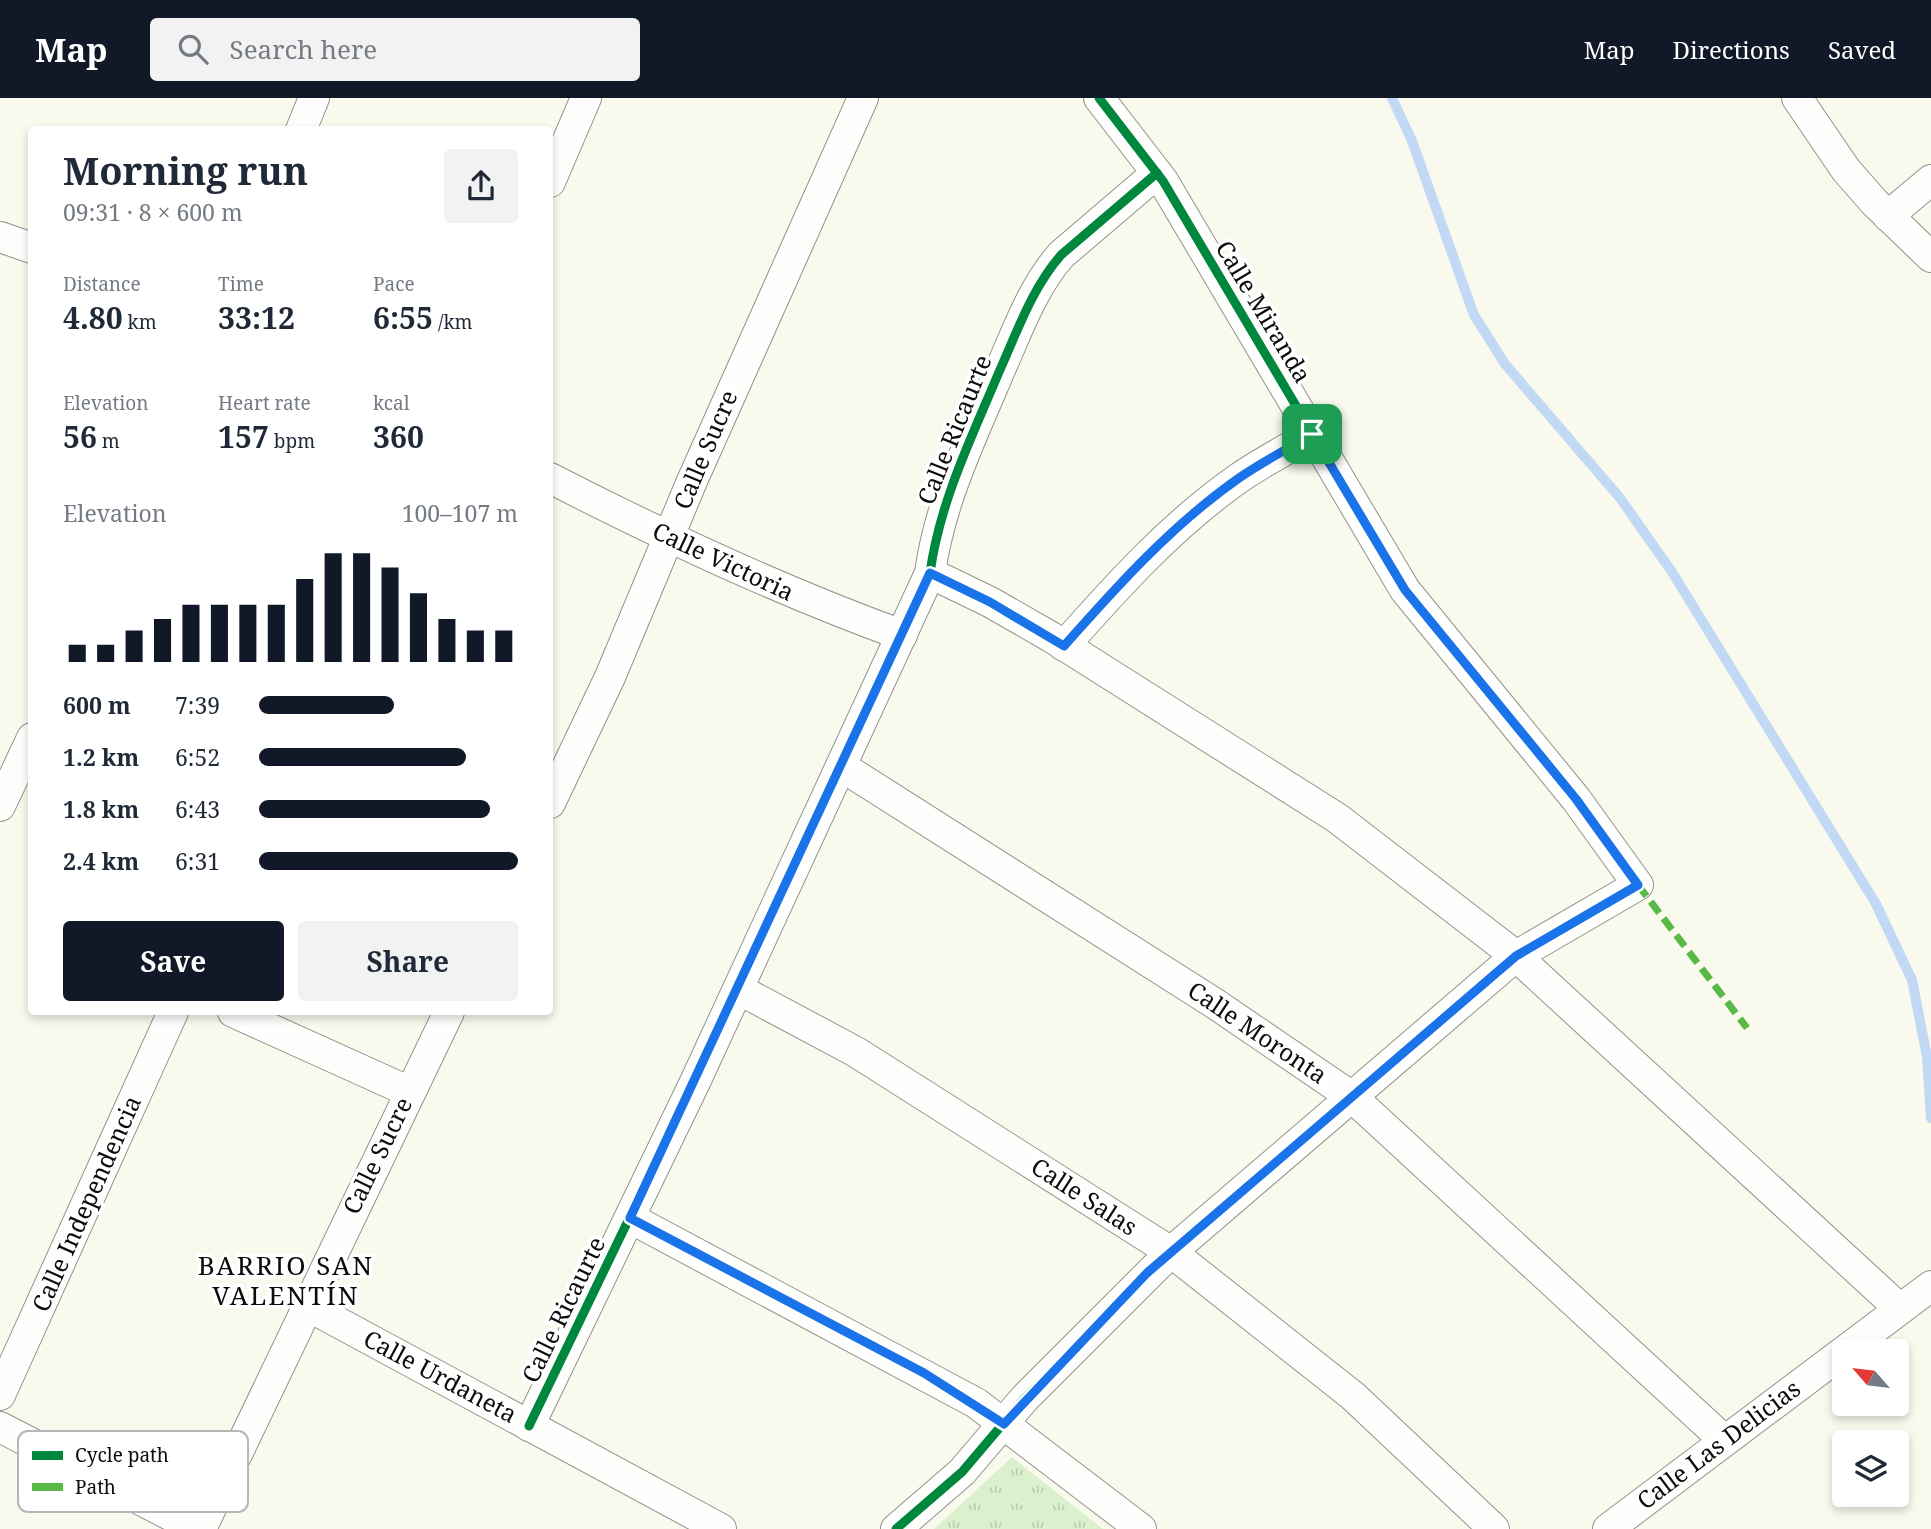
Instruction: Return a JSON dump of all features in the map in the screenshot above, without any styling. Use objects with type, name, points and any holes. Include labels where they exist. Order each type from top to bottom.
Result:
[{"type":"street","points":[[303,126],[314,98]]},
{"type":"street","points":[[553,175],[586,98]]},
{"type":"street","name":"Calle Sucre","points":[[553,797],[610,677],[863,98]]},
{"type":"street","name":"Calle Miranda","points":[[1098,98],[1157,173],[1405,590],[1576,799],[1638,885],[1516,956]]},
{"type":"street","points":[[1797,98],[1846,170],[1888,216],[1931,257]]},
{"type":"street","name":"Calle Ricaurte","points":[[529,1426],[738,989],[930,573],[948,491],[1027,308],[1048,270],[1079,238],[1157,173]]},
{"type":"street","points":[[1888,216],[1931,180]]},
{"type":"street","points":[[0,237],[28,247]]},
{"type":"street","points":[[1064,646],[1133,569],[1186,520],[1238,478],[1312,434]]},
{"type":"street","name":"Calle Victoria","points":[[553,480],[669,538],[808,601],[902,635]]},
{"type":"street","points":[[930,573],[990,602],[1064,646],[1337,818],[1516,956],[1900,1309]]},
{"type":"street","points":[[0,806],[28,746]]},
{"type":"street","name":"Calle Moronta","points":[[841,766],[1214,1003],[1352,1097],[1724,1440]]},
{"type":"street","points":[[896,1529],[962,1472],[1004,1424],[1171,1252],[1516,956]]},
{"type":"street","name":"Calle Salas","points":[[738,989],[856,1052],[1171,1252],[1353,1396],[1494,1529]]},
{"type":"street","name":"Calle Independencia","points":[[0,1395],[172,1015]]},
{"type":"street","points":[[240,1015],[410,1092]]},
{"type":"street","name":"Calle Sucre","points":[[246,1431],[448,1015]]},
{"type":"street","points":[[630,1218],[924,1373],[1004,1424],[1141,1529]]},
{"type":"street","name":"Calle Las Delicias","points":[[1608,1529],[1931,1286]]},
{"type":"street","name":"Calle Urdaneta","points":[[306,1305],[720,1529]]},
{"type":"street","points":[[0,1427],[18,1436]]},
{"type":"street","points":[[166,1512],[199,1529]]},
{"type":"street","name":"Calle Sucre","points":[[199,1529],[207,1512]]},
{"type":"green space","points":[[1012,1457],[1103,1529],[934,1529]]},
{"type":"waterway","points":[[1392,98],[1412,141],[1474,315],[1505,364],[1620,498],[1672,572],[1876,904],[1912,980],[1927,1057],[1931,1118]]},
{"type":"marked path","points":[[1638,885],[1747,1028]]},
{"type":"cycle path","points":[[896,1529],[962,1472],[1024,1399],[1171,1252],[1516,956],[1638,885],[1576,799],[1405,590],[1163,181],[1099,98]]},
{"type":"cycle path","points":[[529,1426],[695,1082],[930,573],[949,495],[1026,311],[1061,255],[1157,173]]},
{"type":"district","name":"BARRIO SAN VALENTÍN","points":[[286,1281]]},
{"type":"route","points":[[1312,434],[1405,590],[1576,799],[1638,885],[1516,956],[1147,1273],[1024,1399],[1004,1424],[976,1403],[924,1373],[630,1218],[930,573],[990,602],[1064,646],[1133,569],[1186,520],[1238,478],[1312,434]]}]
